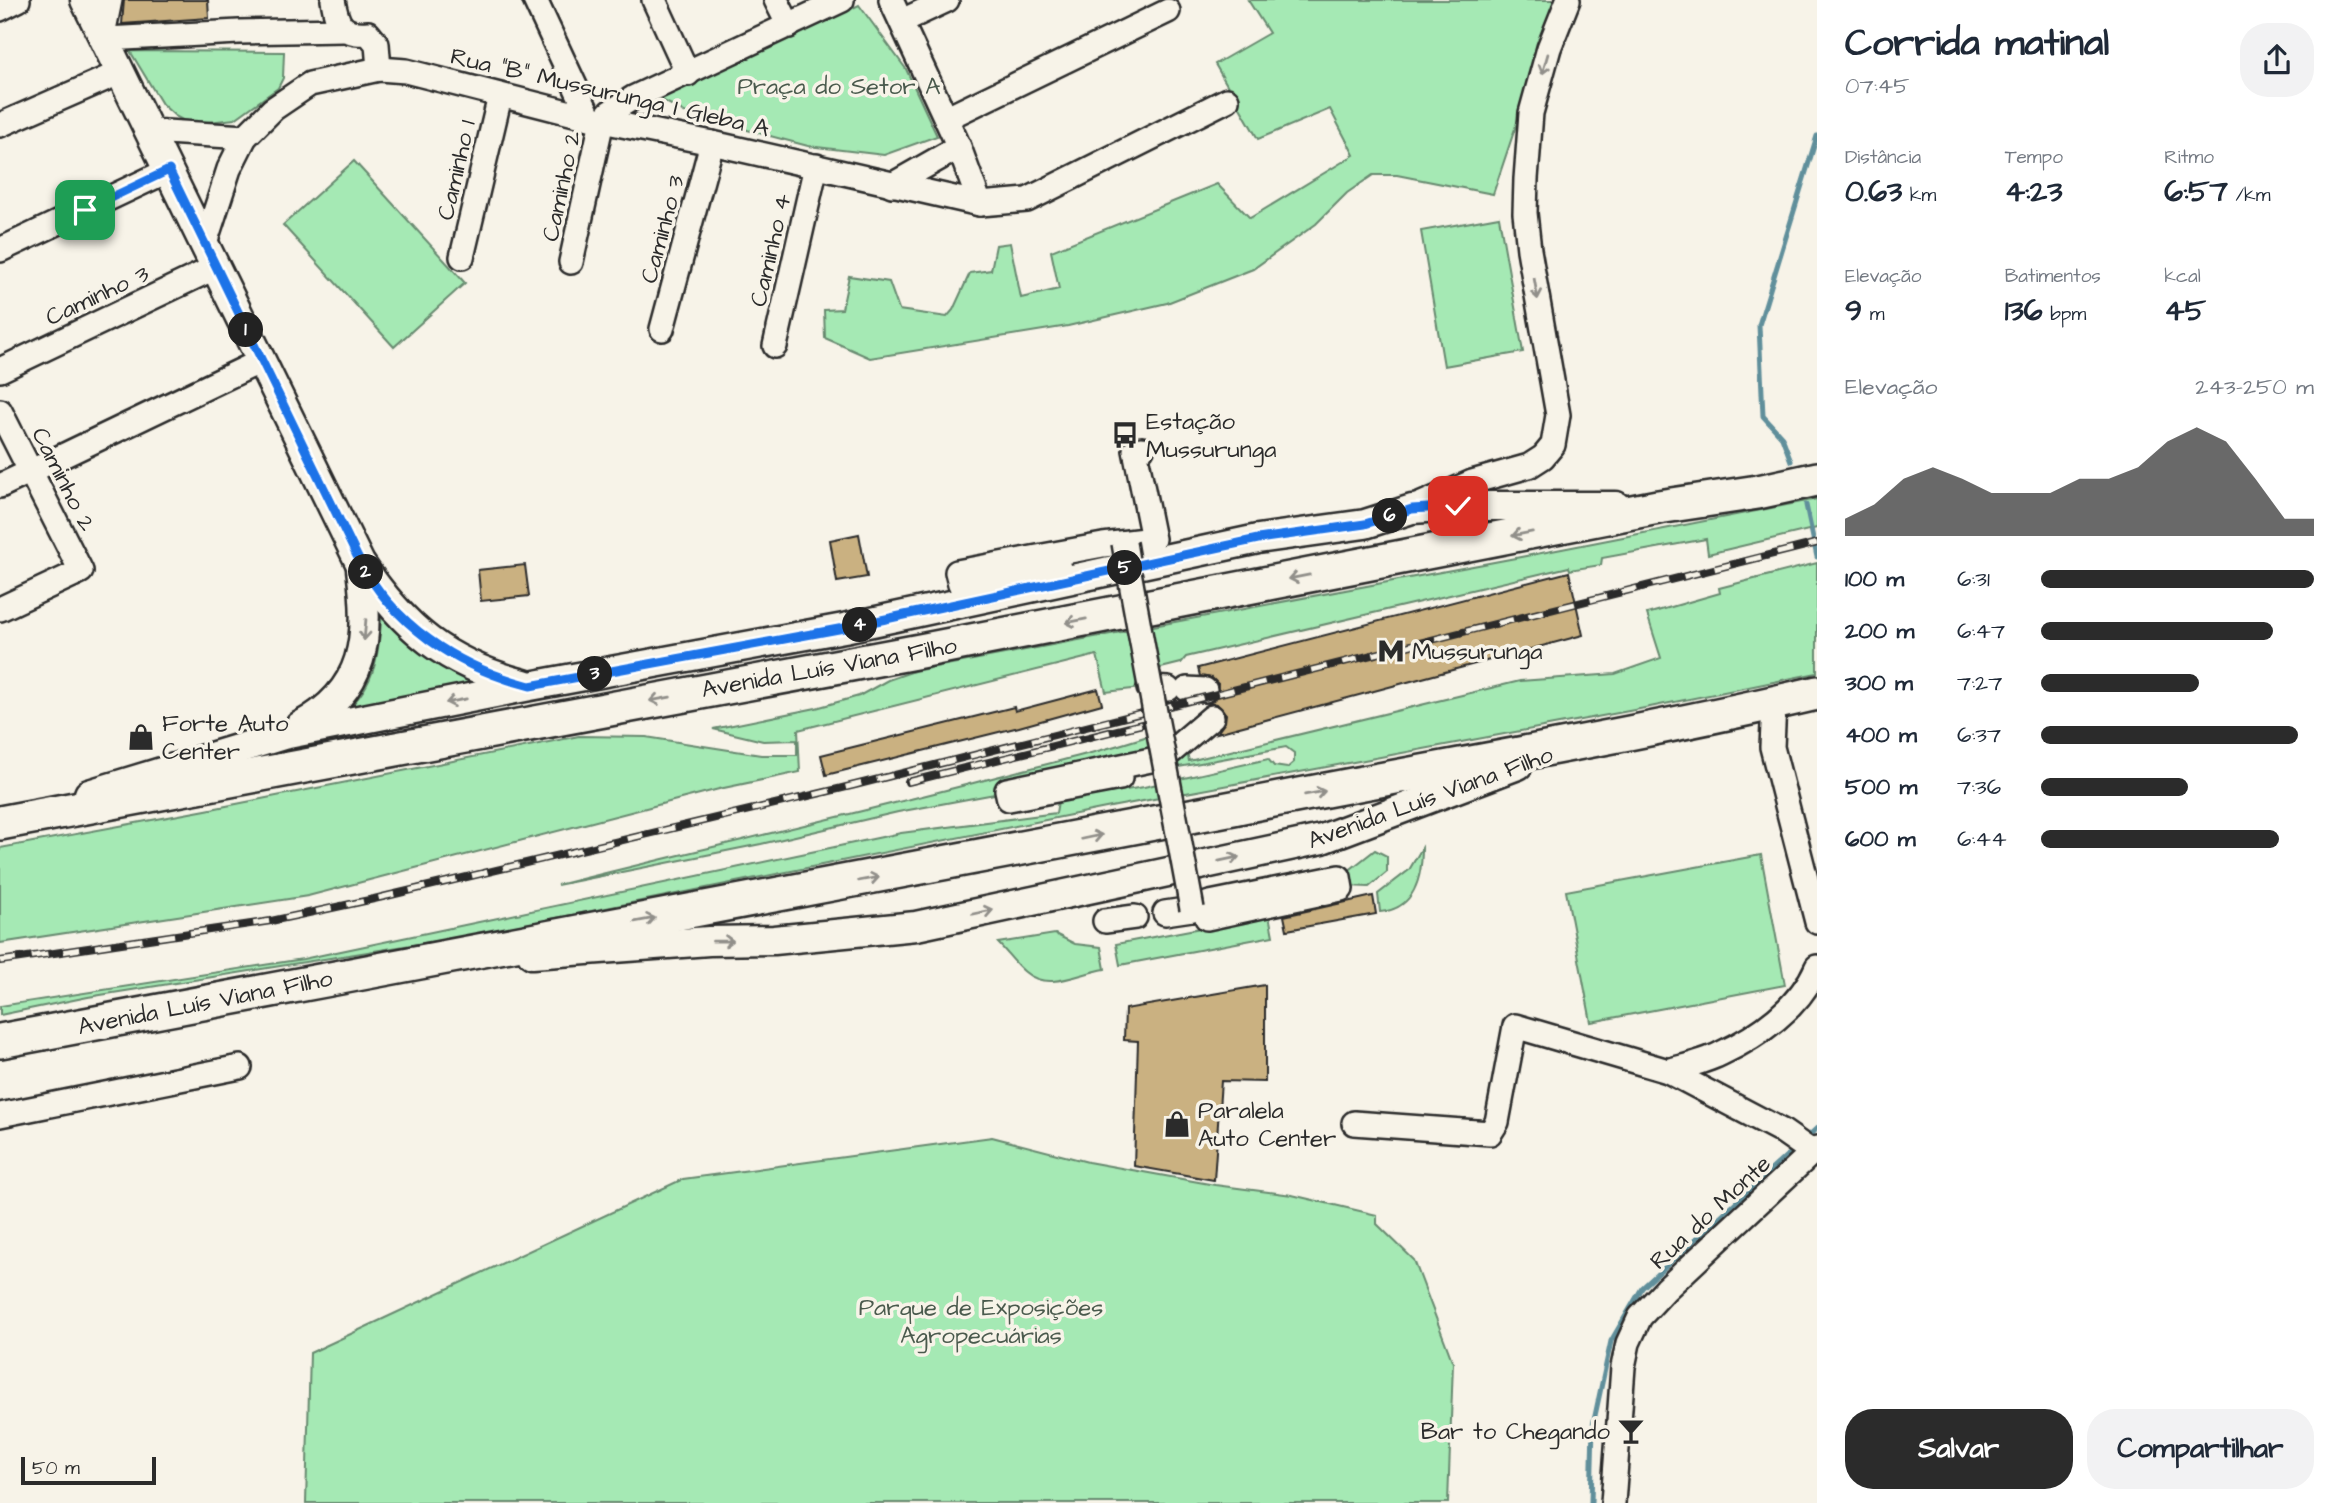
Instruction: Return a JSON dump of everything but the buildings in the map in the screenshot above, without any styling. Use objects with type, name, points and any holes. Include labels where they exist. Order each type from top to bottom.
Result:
[{"type":"highway","name":"Avenida Luís Viana Filho","points":[[0,822],[915,652],[1658,507],[1758,492],[1817,479]]},
{"type":"highway","name":"Avenida Luís Viana Filho","points":[[0,1041],[1576,745],[1817,693]]},
{"type":"main road","points":[[85,0],[360,563],[404,621],[437,647],[498,678],[530,686]]},
{"type":"main road","name":"Avenida Luís Viana Filho","points":[[0,822],[283,735],[844,628],[1258,539],[1365,524],[1412,509],[1535,505],[1658,507]]},
{"type":"main road","points":[[283,735],[317,717],[338,699],[353,674],[364,645],[367,610],[360,563]]},
{"type":"main road","name":"Avenida Luís Viana Filho","points":[[411,963],[709,941],[774,940],[916,926],[1322,839],[1576,745]]},
{"type":"street","points":[[0,9],[18,0]]},
{"type":"street","points":[[110,0],[104,37],[345,30],[355,34],[368,33],[377,44],[379,69]]},
{"type":"street","points":[[333,0],[336,14],[345,30]]},
{"type":"street","points":[[535,0],[596,120],[621,104],[842,0]]},
{"type":"street","points":[[654,0],[688,74]]},
{"type":"street","points":[[776,0],[789,26]]},
{"type":"street","points":[[891,0],[947,118],[980,204]]},
{"type":"street","points":[[902,21],[947,0]]},
{"type":"street","points":[[1412,509],[1472,482],[1529,466],[1543,457],[1553,445],[1558,415],[1529,250],[1525,213],[1526,180],[1531,113],[1549,48],[1568,0]]},
{"type":"street","points":[[947,118],[1168,11]]},
{"type":"street","name":"Rua \"B\" Mussurunga I Gleba A","points":[[210,255],[229,169],[245,137],[273,109],[310,84],[379,69],[416,73],[596,120],[712,143],[980,204],[1027,200],[1227,100]]},
{"type":"street","points":[[0,125],[121,72]]},
{"type":"street","name":"Caminho 1","points":[[462,257],[500,96]]},
{"type":"street","name":"Caminho 2","points":[[571,262],[596,120]]},
{"type":"street","points":[[150,131],[245,137]]},
{"type":"street","name":"Caminho 3","points":[[662,329],[712,143]]},
{"type":"street","points":[[892,185],[959,146]]},
{"type":"street","name":"Caminho 4","points":[[775,346],[816,166]]},
{"type":"street","points":[[0,250],[169,170]]},
{"type":"street","name":"Caminho 3","points":[[0,370],[210,255]]},
{"type":"street","points":[[0,486],[261,360]]},
{"type":"street","name":"Caminho 2","points":[[0,411],[82,571],[0,609]]},
{"type":"street","points":[[968,576],[1060,564],[1060,568],[960,584],[957,572],[1153,539],[1135,450],[1142,449]]},
{"type":"street","points":[[1124,543],[1177,689],[1165,757],[1200,914]]},
{"type":"street","points":[[1774,703],[1772,747],[1817,922]]},
{"type":"street","points":[[1046,787],[1118,772],[1120,778],[1009,799],[1007,790],[1165,757],[1212,717]]},
{"type":"street","points":[[1165,913],[1200,914],[1341,889],[1339,877],[1200,914]]},
{"type":"street","points":[[1105,920],[1135,917]]},
{"type":"street","points":[[1668,1071],[1720,1054],[1785,1013],[1809,985],[1817,967]]},
{"type":"street","points":[[1354,1123],[1490,1133],[1497,1122],[1515,1026],[1668,1071],[1804,1145]]},
{"type":"street","points":[[0,1115],[240,1067]]},
{"type":"street","name":"Rua do Monte","points":[[1613,1503],[1623,1367],[1628,1343],[1640,1317],[1804,1145]]},
{"type":"green space","points":[[1248,0],[1558,0],[1493,194],[1397,175],[1373,175],[1347,193],[1316,224],[1253,269],[1167,303],[1068,326],[870,358],[825,338],[824,310],[842,309],[849,276],[889,282],[899,310],[947,317],[970,273],[991,270],[996,245],[1010,243],[1021,298],[1059,289],[1051,251],[1217,184],[1250,218],[1354,155],[1330,109],[1258,139],[1215,64],[1269,33]]},
{"type":"green space","name":"Praça do Setor A","points":[[859,5],[906,69],[937,136],[884,155],[808,146],[690,115],[660,99]]},
{"type":"green space","points":[[130,51],[284,52],[283,78],[278,88],[235,119],[190,124],[175,116],[162,104]]},
{"type":"green space","points":[[354,161],[465,283],[394,347],[283,225]]},
{"type":"green space","points":[[1499,217],[1523,352],[1444,366],[1421,231]]},
{"type":"green space","points":[[1817,499],[1817,528],[1708,554],[1706,539],[1602,558],[1601,565],[1570,570],[1569,567],[1186,657],[1181,663],[1157,669],[1159,686],[1106,692],[1097,655],[798,730],[800,772],[719,789],[308,896],[0,943],[0,848],[579,736],[646,737],[761,755],[797,755],[797,740],[763,741],[713,729],[816,708],[859,696],[888,680],[914,671]]},
{"type":"green space","points":[[1817,563],[1817,673],[1645,708],[1116,806],[461,937],[88,997],[0,1015],[0,1006],[303,959],[901,833],[1056,813],[1058,801],[1144,787],[1268,759],[1274,766],[1287,768],[1294,762],[1294,753],[1286,747],[1168,769],[1000,793],[898,812],[761,844],[557,885],[1102,750],[1165,730],[1174,752],[1186,748],[1189,761],[1520,681],[1615,674],[1661,658],[1647,614],[1720,593],[1719,588]]},
{"type":"green space","points":[[382,611],[489,686],[346,710],[370,678],[377,653]]},
{"type":"green space","points":[[1422,848],[1418,881],[1409,898],[1392,910],[1380,912],[1378,894],[1409,870]]},
{"type":"green space","points":[[1375,850],[1387,856],[1387,872],[1369,887],[1347,886],[1343,875]]},
{"type":"green space","points":[[1761,855],[1785,985],[1591,1022],[1566,891]]},
{"type":"green space","points":[[1269,915],[1273,936],[1120,965],[1116,944]]},
{"type":"green space","points":[[1055,934],[1075,944],[1101,947],[1105,969],[1064,980],[1044,981],[1025,972],[998,943]]},
{"type":"green space","name":"Parque de Exposições Agropecuárias","points":[[992,1137],[1088,1162],[1215,1185],[1292,1195],[1377,1215],[1377,1224],[1414,1260],[1453,1363],[1448,1503],[306,1503],[310,1353],[683,1179]]},
{"type":"waterway","points":[[1791,461],[1782,437],[1763,416],[1759,325],[1817,136]]},
{"type":"waterway","points":[[1806,505],[1817,557]]},
{"type":"waterway","points":[[1804,1140],[1817,1128]]},
{"type":"waterway","points":[[1591,1503],[1593,1425],[1611,1341],[1642,1288],[1796,1147]]},
{"type":"railway","points":[[0,961],[271,921],[374,899],[855,785],[1817,543]]},
{"type":"railway","points":[[908,782],[1142,724]]},
{"type":"place","name":"Estação Mussurunga","points":[[1125,435]]},
{"type":"place","name":"Mussurunga","points":[[1391,651]]},
{"type":"place","name":"Forte Auto Center","points":[[141,737]]},
{"type":"place","name":"Paralela Auto Center","points":[[1177,1124]]},
{"type":"place","name":"Bar to Chegando","points":[[1631,1431]]},
{"type":"route","points":[[85,210],[169,170],[360,563],[381,594],[404,621],[437,647],[498,678],[530,686],[844,628],[1258,539],[1365,524],[1412,509],[1458,506]]}]
